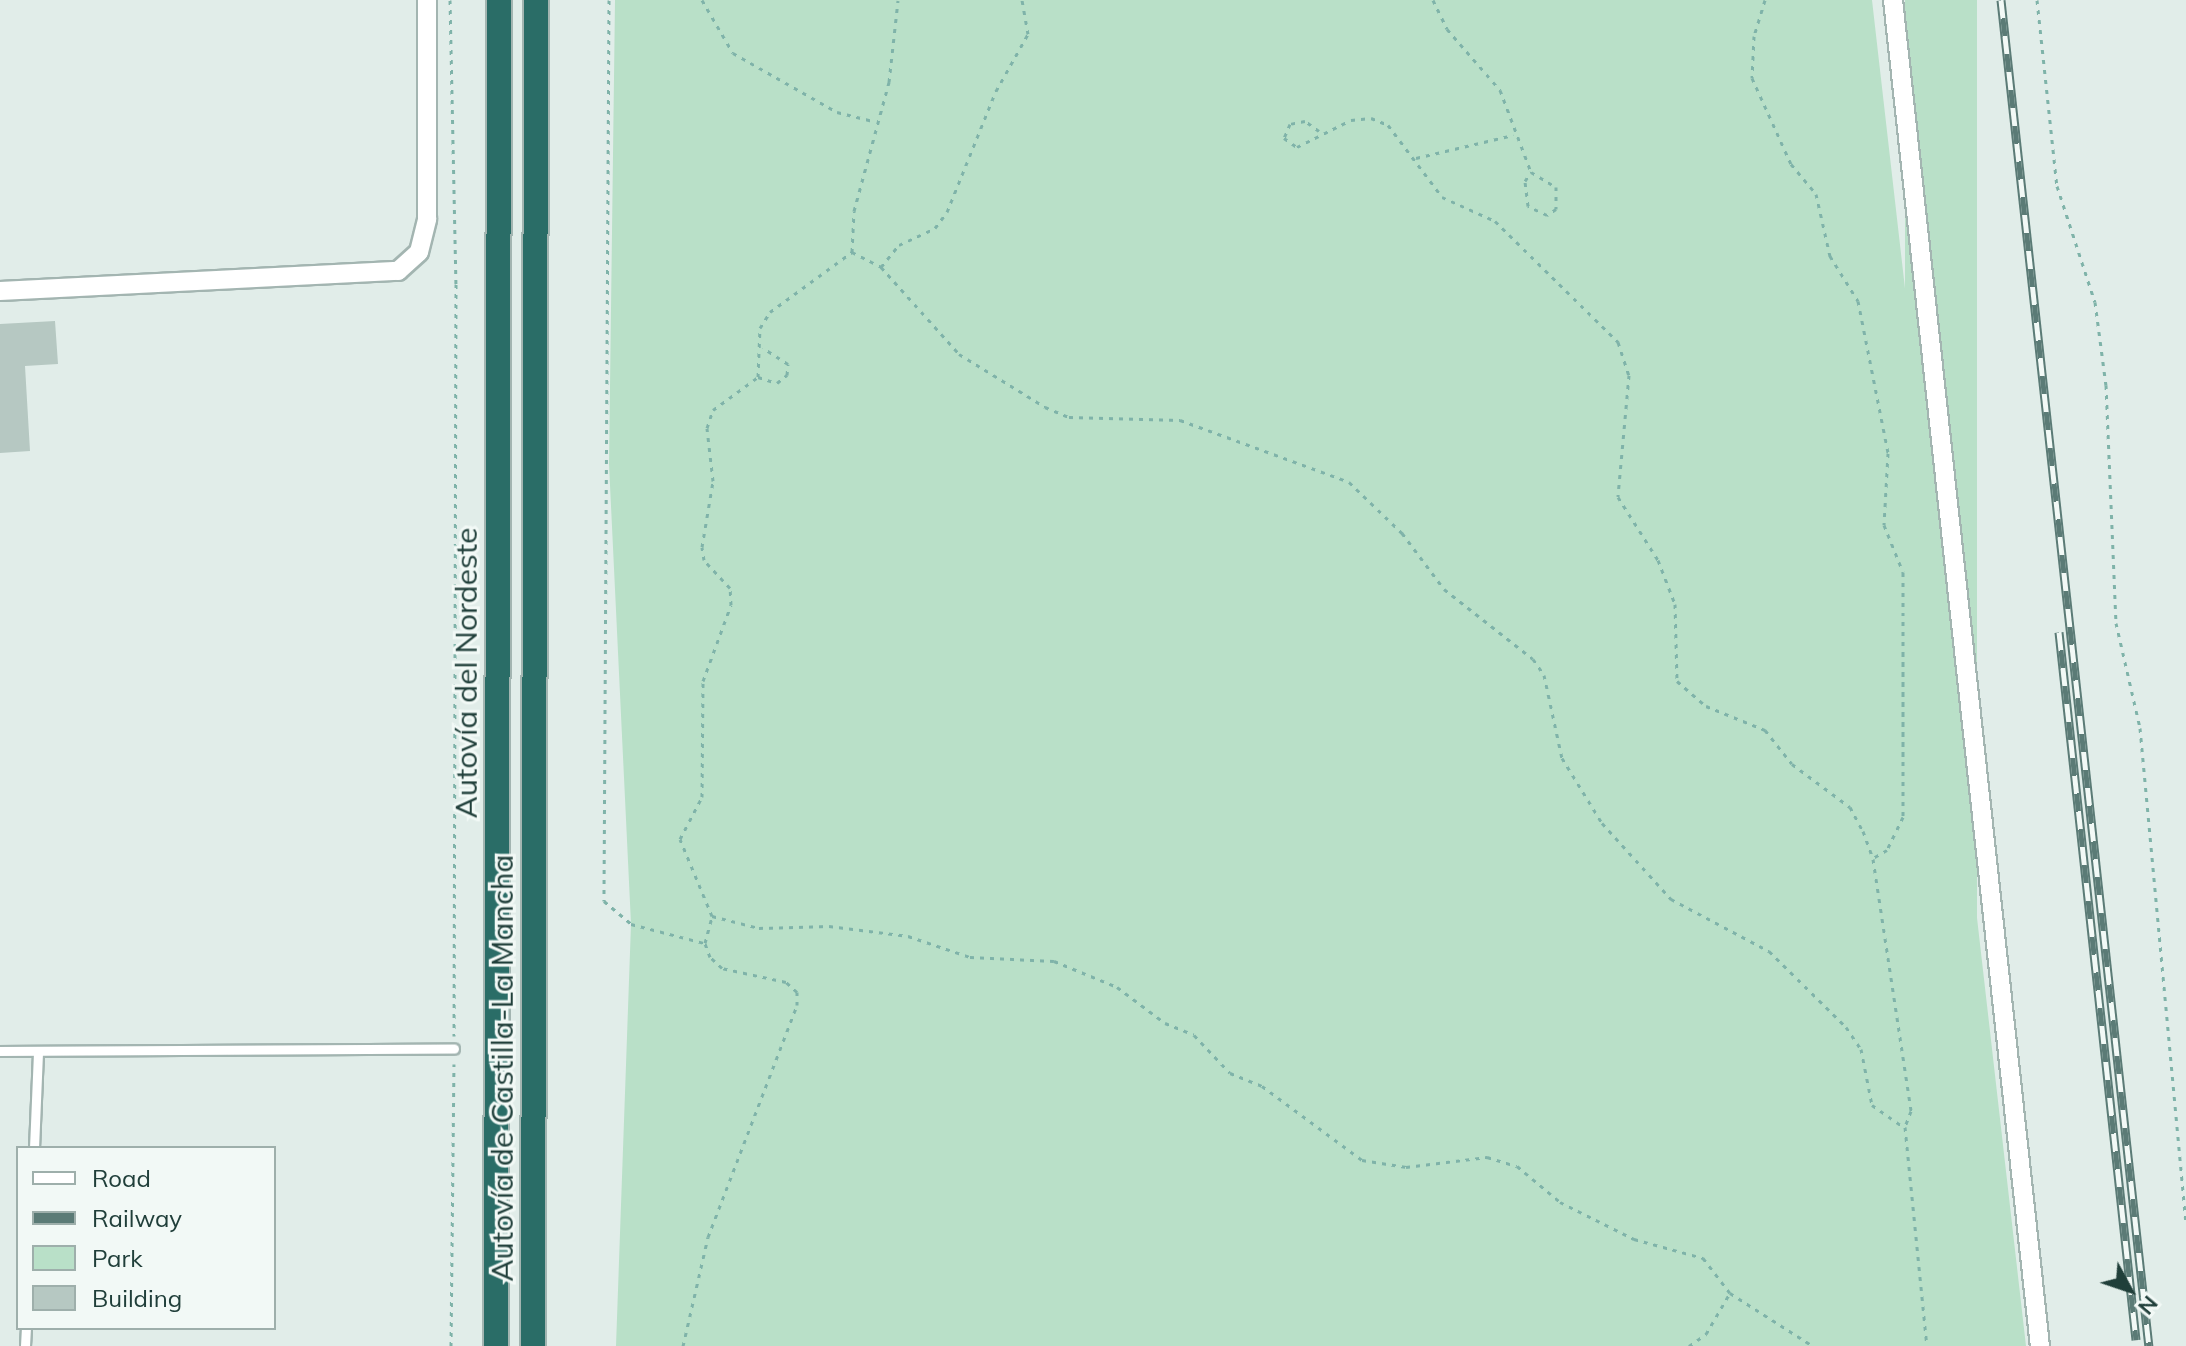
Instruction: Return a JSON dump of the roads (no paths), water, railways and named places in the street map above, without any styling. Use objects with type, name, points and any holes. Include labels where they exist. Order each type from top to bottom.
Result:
[{"type":"highway","name":"Autovía del Nordeste","points":[[496,1346],[499,0]]},
{"type":"highway","name":"Autovía de Castilla-La Mancha","points":[[533,1346],[536,0]]},
{"type":"street","points":[[0,291],[398,271],[419,252],[427,219],[427,0]]},
{"type":"street","points":[[1893,0],[2040,1346]]},
{"type":"lane","points":[[0,1051],[454,1049]]},
{"type":"lane","points":[[34,1146],[38,1051]]},
{"type":"railway","points":[[2001,0],[2149,1346]]},
{"type":"railway","points":[[2059,632],[2136,1340]]}]
